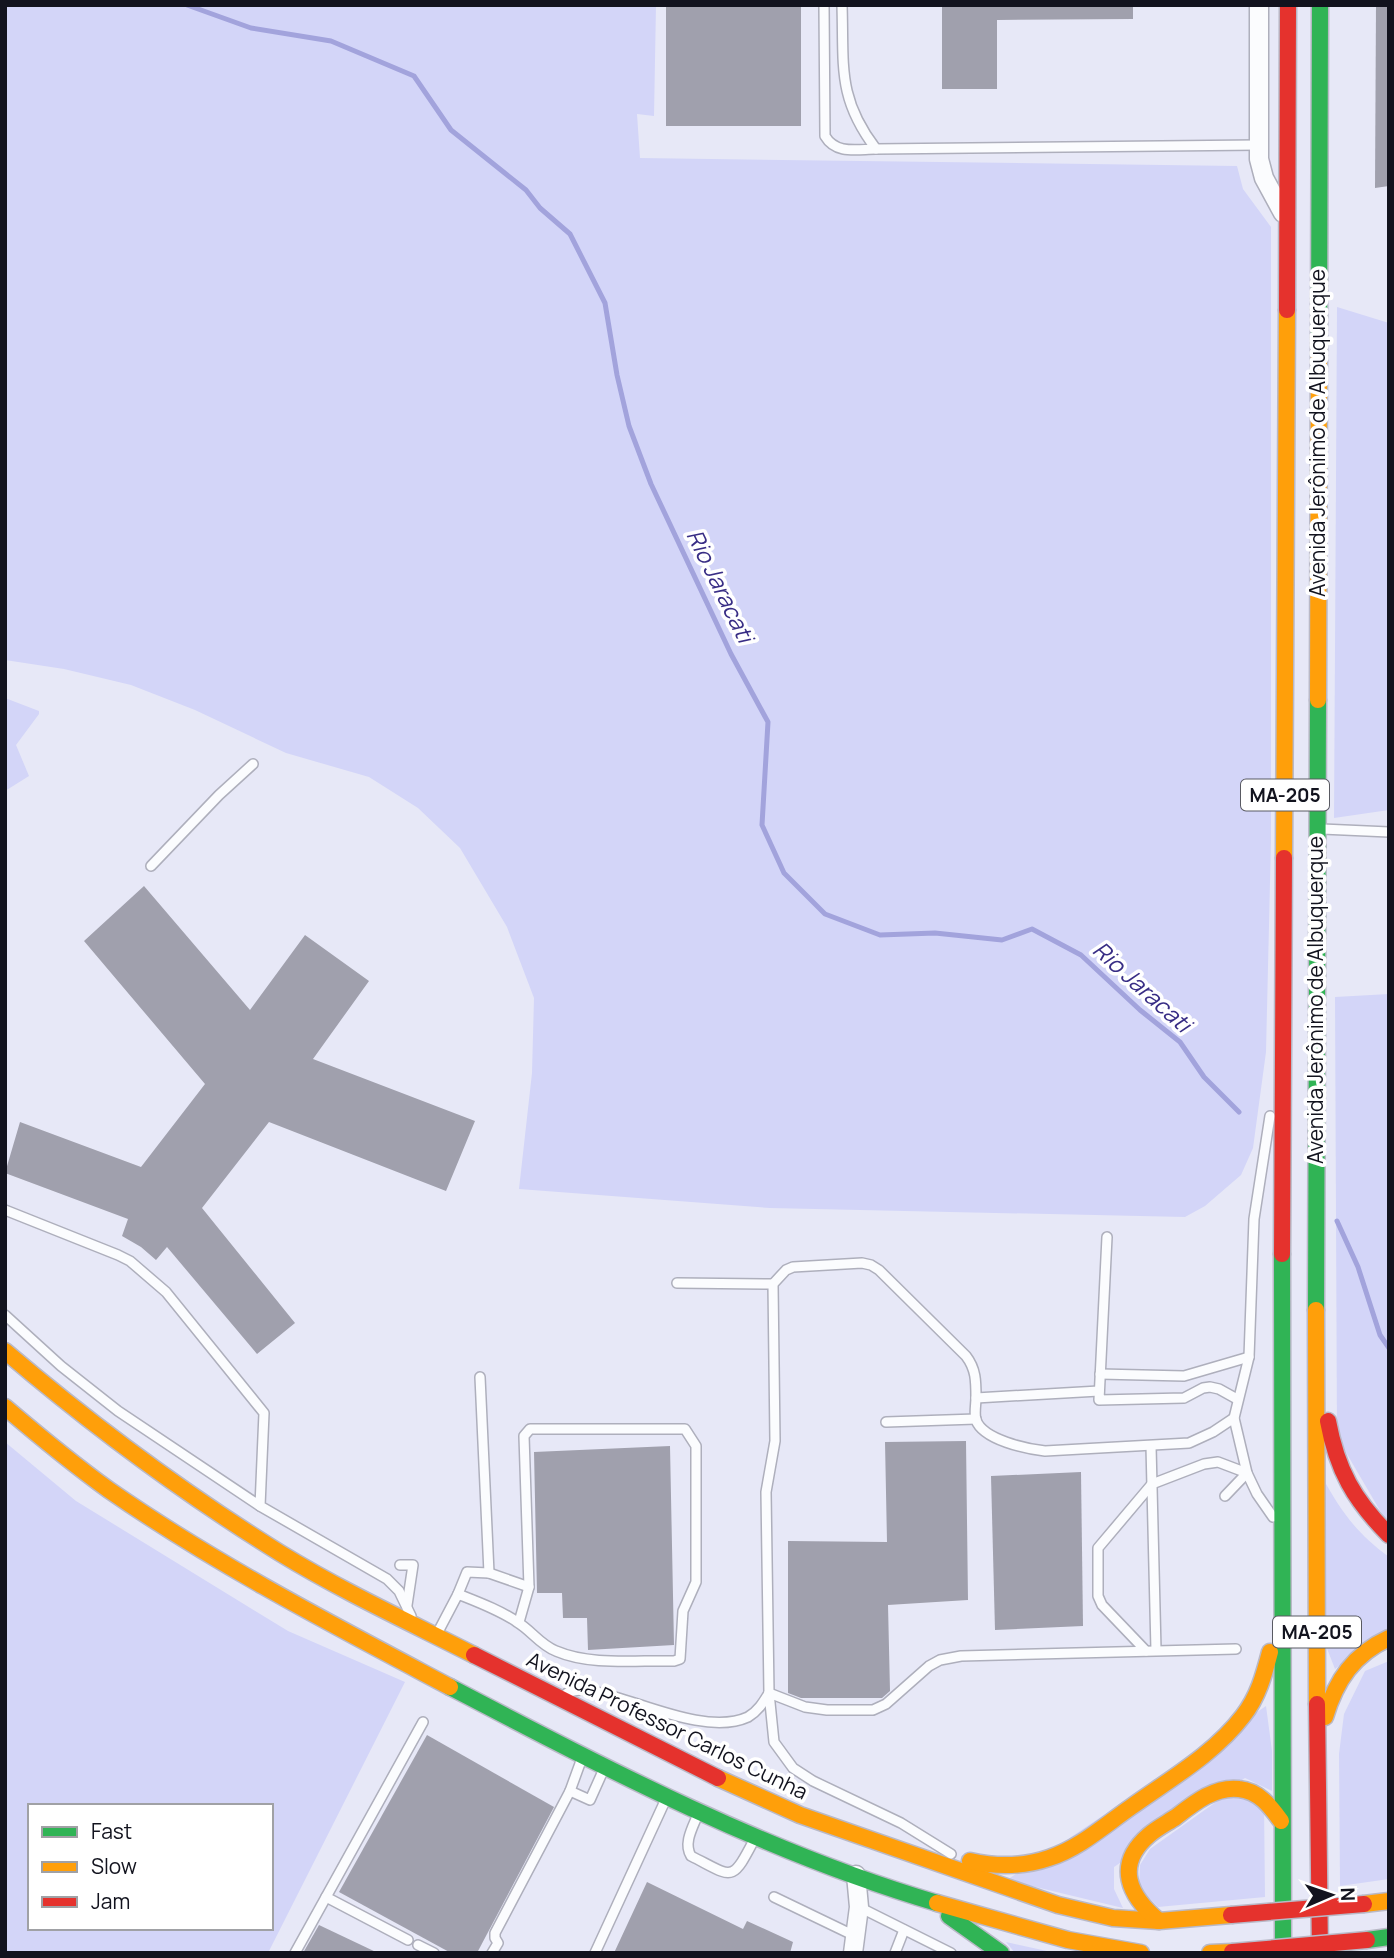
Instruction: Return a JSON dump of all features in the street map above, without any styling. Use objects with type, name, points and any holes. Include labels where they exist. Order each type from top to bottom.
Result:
[{"type":"main road","name":"Avenida Jerônimo de Albuquerque","points":[[1283,1953],[1281,1530],[1288,5]]},
{"type":"main road","name":"Avenida Jerônimo de Albuquerque","points":[[1320,5],[1315,1311],[1320,1953]]},
{"type":"main road","points":[[1315,1311],[1335,1458],[1352,1493],[1371,1518],[1389,1535]]},
{"type":"main road","name":"Avenida Professor Carlos Cunha","points":[[5,1351],[72,1408],[148,1466],[246,1532],[401,1610],[414,1624],[721,1779],[800,1815],[1058,1905],[1113,1918],[1160,1921],[1389,1901]]},
{"type":"main road","points":[[5,1407],[124,1501],[262,1586],[582,1757],[756,1836],[928,1902],[1089,1945],[1140,1953]]},
{"type":"main road","points":[[124,1501],[152,1506],[220,1550],[232,1548],[246,1532]]},
{"type":"main road","points":[[262,1586],[274,1568],[285,1567],[366,1610],[401,1610]]},
{"type":"main road","points":[[863,1837],[1005,1867],[1029,1865],[1054,1858],[1075,1847],[1214,1748],[1234,1728],[1261,1690],[1282,1584]]},
{"type":"main road","points":[[1318,1741],[1331,1696],[1343,1672],[1363,1652],[1389,1638]]},
{"type":"main road","points":[[1160,1921],[1138,1903],[1132,1894],[1128,1877],[1131,1858],[1147,1837],[1206,1796],[1220,1790],[1241,1789],[1259,1795],[1281,1821]]},
{"type":"main road","points":[[928,1902],[1001,1953]]},
{"type":"main road","points":[[1210,1953],[1389,1937]]},
{"type":"street","name":"Avenida Jerônimo de Albuquerque","points":[[1259,5],[1258,145],[1264,178],[1287,219]]},
{"type":"street","points":[[855,1945],[859,1907],[856,1875]]},
{"type":"lane","points":[[824,5],[824,126],[830,145],[838,149],[1258,145]]},
{"type":"lane","points":[[842,5],[844,83],[856,119],[876,149]]},
{"type":"lane","points":[[151,866],[219,795],[253,764]]},
{"type":"lane","points":[[1317,829],[1389,832]]},
{"type":"lane","points":[[1281,1530],[1257,1494],[1247,1473],[1234,1418],[1249,1357],[1254,1219],[1268,1129],[1285,1049]]},
{"type":"lane","points":[[5,1210],[130,1261],[166,1292],[264,1413],[260,1506]]},
{"type":"lane","points":[[1099,1395],[1107,1237]]},
{"type":"lane","points":[[955,1857],[901,1823],[813,1781],[793,1768],[774,1742],[769,1693],[766,1492],[775,1441],[773,1284],[786,1270],[793,1267],[862,1263],[879,1270],[973,1365],[976,1376],[976,1419],[981,1429],[1028,1449],[1045,1451],[1189,1443],[1234,1418]]},
{"type":"lane","points":[[677,1283],[773,1284]]},
{"type":"lane","points":[[5,1314],[61,1366],[118,1411],[260,1506],[387,1579],[399,1591],[401,1610]]},
{"type":"lane","points":[[1100,1374],[1184,1376],[1249,1357]]},
{"type":"lane","points":[[480,1377],[489,1573]]},
{"type":"lane","points":[[976,1398],[1099,1395],[1184,1398],[1210,1387],[1219,1388],[1237,1399]]},
{"type":"lane","points":[[886,1422],[976,1419]]},
{"type":"lane","points":[[458,1594],[519,1622],[538,1640],[566,1655],[598,1660],[680,1659],[683,1611],[695,1582],[696,1446],[685,1429],[530,1429],[526,1432],[528,1587],[519,1622]]},
{"type":"lane","points":[[1151,1446],[1156,1650]]},
{"type":"lane","points":[[1146,1650],[1102,1605],[1098,1596],[1098,1548],[1152,1485],[1204,1464],[1218,1462],[1247,1473]]},
{"type":"lane","points":[[1225,1496],[1247,1473]]},
{"type":"lane","points":[[400,1565],[413,1565],[401,1610]]},
{"type":"lane","points":[[436,1635],[467,1572],[489,1573],[528,1587]]},
{"type":"lane","points":[[769,1693],[805,1707],[873,1710],[886,1704],[919,1673],[940,1660],[985,1654],[1236,1649]]},
{"type":"lane","points":[[558,1696],[574,1690],[589,1690],[682,1717],[720,1722],[748,1716],[759,1709],[769,1693]]},
{"type":"lane","points":[[295,1953],[423,1722]]},
{"type":"lane","points":[[492,1953],[498,1943],[495,1933],[570,1791],[582,1757]]},
{"type":"lane","points":[[570,1791],[590,1800],[605,1768]]},
{"type":"lane","points":[[595,1953],[667,1797]]},
{"type":"lane","points":[[699,1811],[687,1845],[688,1851],[691,1856],[725,1873],[738,1869],[756,1836]]},
{"type":"lane","points":[[326,1897],[408,1940]]},
{"type":"lane","points":[[774,1898],[855,1945]]},
{"type":"lane","points":[[859,1907],[951,1953]]},
{"type":"lane","points":[[895,1953],[904,1930]]},
{"type":"lane","points":[[418,1945],[434,1953]]},
{"type":"shaded area","points":[[5,5],[656,5],[654,116],[637,114],[640,158],[1237,166],[1243,189],[1271,227],[1271,840],[1266,1052],[1253,1148],[1241,1175],[1205,1206],[1185,1217],[770,1208],[519,1189],[532,1073],[534,998],[507,927],[460,848],[418,808],[369,777],[286,753],[195,710],[131,685],[64,669],[5,660]]},
{"type":"shaded area","points":[[1337,307],[1389,323],[1389,810],[1334,818]]},
{"type":"shaded area","points":[[5,698],[39,711],[39,714],[16,745],[29,776],[5,791]]},
{"type":"shaded area","points":[[1389,994],[1389,1526],[1337,1437],[1335,997]]},
{"type":"shaded area","points":[[5,1442],[76,1501],[288,1631],[405,1682],[268,1953],[5,1953]]},
{"type":"shaded area","points":[[1321,1475],[1350,1520],[1389,1557],[1389,1627],[1335,1669],[1317,1623]]},
{"type":"shaded area","points":[[1389,1661],[1389,1879],[1340,1886],[1339,1754],[1344,1714],[1365,1671]]},
{"type":"shaded area","points":[[1266,1706],[1272,1751],[1272,1791],[1245,1778],[1114,1867],[1114,1889],[1123,1908],[1007,1880]]},
{"type":"shaded area","points":[[1230,1792],[1264,1804],[1265,1897],[1158,1907],[1139,1888],[1140,1865],[1150,1849]]},
{"type":"shaded area","points":[[1006,1942],[1056,1953],[1015,1953]]},
{"type":"building","points":[[666,5],[801,5],[801,126],[666,126]]},
{"type":"building","points":[[942,5],[1133,5],[1133,19],[997,20],[997,89],[942,89]]},
{"type":"building","points":[[1376,5],[1389,5],[1389,186],[1375,188]]},
{"type":"building","points":[[144,886],[250,1010],[305,935],[369,981],[313,1059],[475,1121],[446,1191],[269,1122],[202,1208],[295,1323],[257,1354],[167,1247],[156,1260],[122,1236],[128,1219],[5,1173],[20,1122],[141,1167],[205,1084],[84,941]]},
{"type":"building","points":[[966,1441],[968,1600],[888,1605],[890,1691],[882,1698],[801,1698],[788,1693],[788,1541],[887,1542],[885,1442]]},
{"type":"building","points":[[670,1446],[674,1645],[588,1650],[587,1618],[563,1618],[562,1593],[537,1593],[534,1452]]},
{"type":"building","points":[[1081,1472],[1083,1626],[995,1630],[991,1476]]},
{"type":"building","points":[[427,1735],[554,1807],[477,1953],[451,1953],[339,1892]]},
{"type":"building","points":[[647,1882],[743,1929],[747,1921],[793,1942],[790,1953],[614,1953]]},
{"type":"building","points":[[319,1925],[378,1953],[303,1953]]},
{"type":"waterway","name":"Rio Jaracati","points":[[187,5],[251,28],[331,41],[414,76],[451,130],[526,190],[540,208],[570,234],[605,303],[629,426],[651,484],[731,654],[768,722],[762,825],[784,873],[825,914],[880,935],[935,933],[1002,940],[1032,929],[1081,955],[1140,1010],[1180,1042],[1204,1077],[1239,1112]]},
{"type":"waterway","name":"Rio Jaracati","points":[[1337,1221],[1358,1267],[1380,1335],[1389,1348]]},
{"type":"traffic: fast","points":[[1319,337],[1320,5]]},
{"type":"traffic: fast","points":[[1316,1310],[1318,700]]},
{"type":"traffic: fast","points":[[1282,1254],[1283,1953]]},
{"type":"traffic: fast","points":[[450,1687],[689,1807],[811,1860],[937,1903]]},
{"type":"traffic: fast","points":[[949,1916],[1001,1953]]},
{"type":"traffic: fast","points":[[1367,1940],[1389,1937]]},
{"type":"traffic: slow","points":[[1284,858],[1287,310]]},
{"type":"traffic: slow","points":[[1318,700],[1319,337]]},
{"type":"traffic: slow","points":[[1316,1310],[1317,1704]]},
{"type":"traffic: slow","points":[[5,1351],[71,1406],[139,1457],[244,1530],[327,1580],[474,1655]]},
{"type":"traffic: slow","points":[[5,1407],[109,1490],[192,1544],[277,1594],[450,1687]]},
{"type":"traffic: slow","points":[[1325,1717],[1335,1691],[1356,1660],[1389,1638]]},
{"type":"traffic: slow","points":[[970,1861],[1000,1865],[1029,1863],[1060,1854],[1092,1836],[1191,1765],[1231,1730],[1257,1693],[1270,1652]]},
{"type":"traffic: slow","points":[[718,1778],[800,1815],[1058,1905],[1113,1918],[1159,1921],[1231,1915]]},
{"type":"traffic: slow","points":[[1159,1921],[1133,1891],[1129,1869],[1138,1846],[1152,1832],[1205,1797],[1230,1789],[1246,1790],[1258,1796],[1281,1821]]},
{"type":"traffic: slow","points":[[1364,1904],[1389,1901]]},
{"type":"traffic: slow","points":[[937,1903],[1068,1940],[1141,1953]]},
{"type":"traffic: slow","points":[[1210,1953],[1232,1952]]},
{"type":"traffic: jam","points":[[1287,310],[1288,5]]},
{"type":"traffic: jam","points":[[1282,1254],[1284,858]]},
{"type":"traffic: jam","points":[[1328,1421],[1336,1455],[1349,1483],[1366,1509],[1389,1535]]},
{"type":"traffic: jam","points":[[474,1655],[718,1778]]},
{"type":"traffic: jam","points":[[1317,1704],[1320,1953]]},
{"type":"traffic: jam","points":[[1231,1915],[1364,1904]]},
{"type":"traffic: jam","points":[[1232,1952],[1367,1940]]}]
